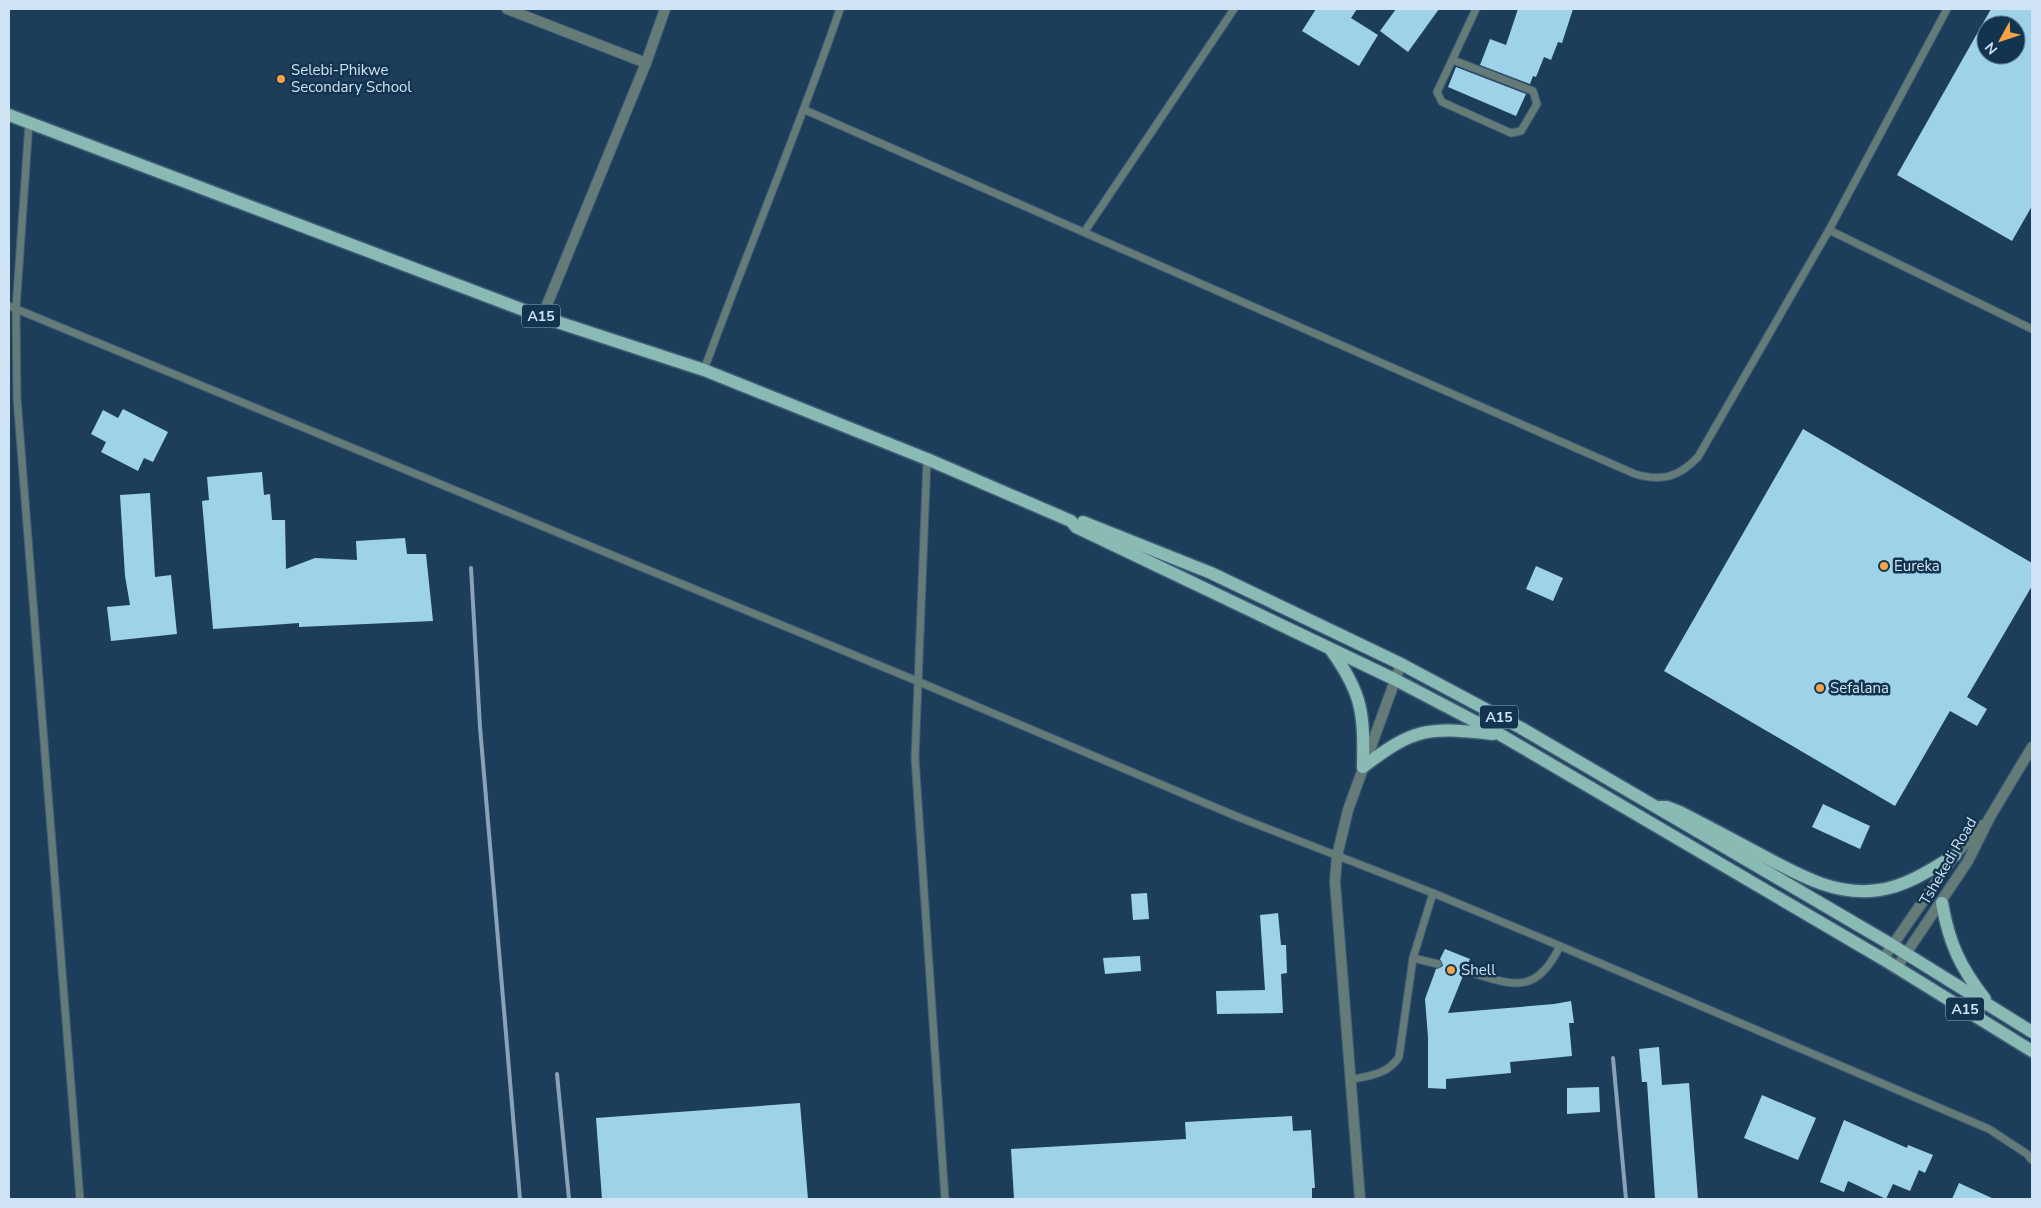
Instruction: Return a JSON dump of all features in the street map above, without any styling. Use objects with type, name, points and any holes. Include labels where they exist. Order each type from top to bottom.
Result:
[{"type":"main road","name":"A15","points":[[9,115],[542,317],[704,370],[927,459],[1071,521],[1080,521],[1128,538],[1211,573],[1401,664],[1521,728],[1652,807],[1892,945],[2032,1032]]},
{"type":"main road","name":"A15","points":[[1071,521],[1076,527],[1394,679],[1501,735],[1897,967],[2032,1052]]},
{"type":"main road","points":[[1330,648],[1353,682],[1359,700],[1363,722],[1363,767]]},
{"type":"main road","points":[[1363,767],[1401,740],[1420,732],[1442,730],[1501,735]]},
{"type":"main road","points":[[1652,807],[1667,807],[1680,812],[1792,871],[1825,886],[1842,890],[1880,890],[1905,882],[1955,855]]},
{"type":"main road","points":[[1942,903],[1951,944],[1958,962],[1990,1006]]},
{"type":"street","points":[[507,9],[646,63]]},
{"type":"street","points":[[542,317],[646,63],[665,9]]},
{"type":"street","points":[[1360,1199],[1335,882],[1337,856],[1348,810],[1401,664]]},
{"type":"street","points":[[1990,817],[2032,747]]},
{"type":"street","name":"Tshekedi Road","points":[[1883,959],[1955,855],[1990,817]]},
{"type":"street","name":"Tshekedi Road","points":[[1897,967],[1942,903],[1968,861],[1990,817]]},
{"type":"lane","points":[[704,370],[753,236],[805,110],[840,9]]},
{"type":"lane","points":[[1085,231],[1234,9]]},
{"type":"lane","points":[[1453,60],[1532,91],[1537,104],[1521,131],[1511,133],[1442,102],[1437,92],[1476,9]]},
{"type":"lane","points":[[805,110],[1085,231],[1210,290],[1652,480],[1685,470],[1698,457],[1829,230],[1947,9]]},
{"type":"lane","points":[[29,123],[12,308],[17,398],[80,1199]]},
{"type":"lane","points":[[1829,230],[2032,329]]},
{"type":"lane","points":[[12,308],[917,681],[1228,813],[1433,893],[1560,946],[1989,1129],[2027,1154],[2032,1160]]},
{"type":"lane","points":[[927,459],[915,758],[946,1199]]},
{"type":"lane","points":[[1350,1080],[1382,1072],[1392,1067],[1399,1057],[1413,958],[1433,893]]},
{"type":"lane","points":[[1465,972],[1511,984],[1525,983],[1540,975],[1551,964],[1560,946]]},
{"type":"lane","points":[[1413,958],[1438,964]]},
{"type":"building","points":[[1316,9],[1357,9],[1351,18],[1378,35],[1359,66],[1302,31]]},
{"type":"building","points":[[1396,9],[1439,9],[1408,52],[1380,31]]},
{"type":"building","points":[[1518,9],[1573,9],[1562,43],[1558,42],[1551,60],[1544,57],[1536,77],[1533,76],[1530,84],[1480,65],[1490,39],[1506,45]]},
{"type":"building","points":[[1991,9],[2032,9],[2032,206],[2012,241],[1897,175],[1976,35],[1976,65],[2026,65],[2026,15],[1988,15]]},
{"type":"building","points":[[1456,67],[1526,94],[1516,116],[1448,87]]},
{"type":"building","points":[[123,409],[168,432],[153,462],[144,458],[138,471],[101,452],[106,442],[91,434],[103,410],[118,418]]},
{"type":"building","points":[[1803,429],[2032,563],[2032,586],[1967,697],[1987,709],[1977,726],[1950,711],[1895,806],[1664,671]]},
{"type":"building","points":[[262,472],[264,495],[270,494],[272,520],[285,520],[286,569],[315,558],[357,560],[356,541],[405,538],[407,554],[426,554],[433,621],[299,627],[299,623],[213,629],[202,501],[209,500],[207,477]]},
{"type":"building","points":[[150,493],[155,577],[171,575],[177,634],[111,641],[107,607],[130,605],[125,576],[120,495]]},
{"type":"building","points":[[1536,566],[1563,578],[1553,601],[1526,589]]},
{"type":"building","points":[[1823,804],[1870,826],[1860,849],[1812,827]]},
{"type":"building","points":[[1147,893],[1149,919],[1133,920],[1131,894]]},
{"type":"building","points":[[1278,913],[1281,945],[1286,945],[1287,973],[1281,974],[1283,1013],[1217,1014],[1216,991],[1265,990],[1260,915]]},
{"type":"building","points":[[1445,949],[1470,959],[1467,966],[1460,969],[1463,976],[1448,1013],[1571,1001],[1574,1023],[1569,1023],[1572,1056],[1510,1062],[1511,1073],[1446,1079],[1446,1089],[1428,1088],[1428,1037],[1425,999],[1436,969],[1443,966],[1440,959]]},
{"type":"building","points":[[1140,956],[1141,971],[1105,974],[1103,958]]},
{"type":"building","points":[[1659,1047],[1662,1085],[1689,1083],[1698,1199],[1655,1199],[1647,1082],[1642,1082],[1639,1049]]},
{"type":"building","points":[[1599,1087],[1600,1112],[1567,1114],[1567,1088]]},
{"type":"building","points":[[1762,1095],[1816,1118],[1798,1160],[1744,1138]]},
{"type":"building","points":[[800,1103],[808,1199],[602,1199],[596,1118]]},
{"type":"building","points":[[1292,1116],[1293,1131],[1311,1130],[1315,1188],[1312,1188],[1312,1199],[1014,1199],[1011,1149],[1186,1139],[1185,1122]]},
{"type":"building","points":[[1844,1120],[1907,1148],[1908,1145],[1933,1155],[1925,1173],[1919,1170],[1910,1191],[1893,1184],[1886,1199],[1848,1181],[1844,1192],[1820,1182]]},
{"type":"building","points":[[1959,1183],[1994,1199],[1952,1199]]},
{"type":"railway","points":[[471,568],[480,727],[520,1199]]},
{"type":"railway","points":[[1613,1058],[1626,1199]]},
{"type":"railway","points":[[557,1074],[569,1199]]},
{"type":"place","name":"Selebi-Phikwe Secondary School","points":[[281,79]]},
{"type":"place","name":"Eureka","points":[[1884,566]]},
{"type":"place","name":"Sefalana","points":[[1820,688]]},
{"type":"place","name":"Shell","points":[[1451,970]]}]
